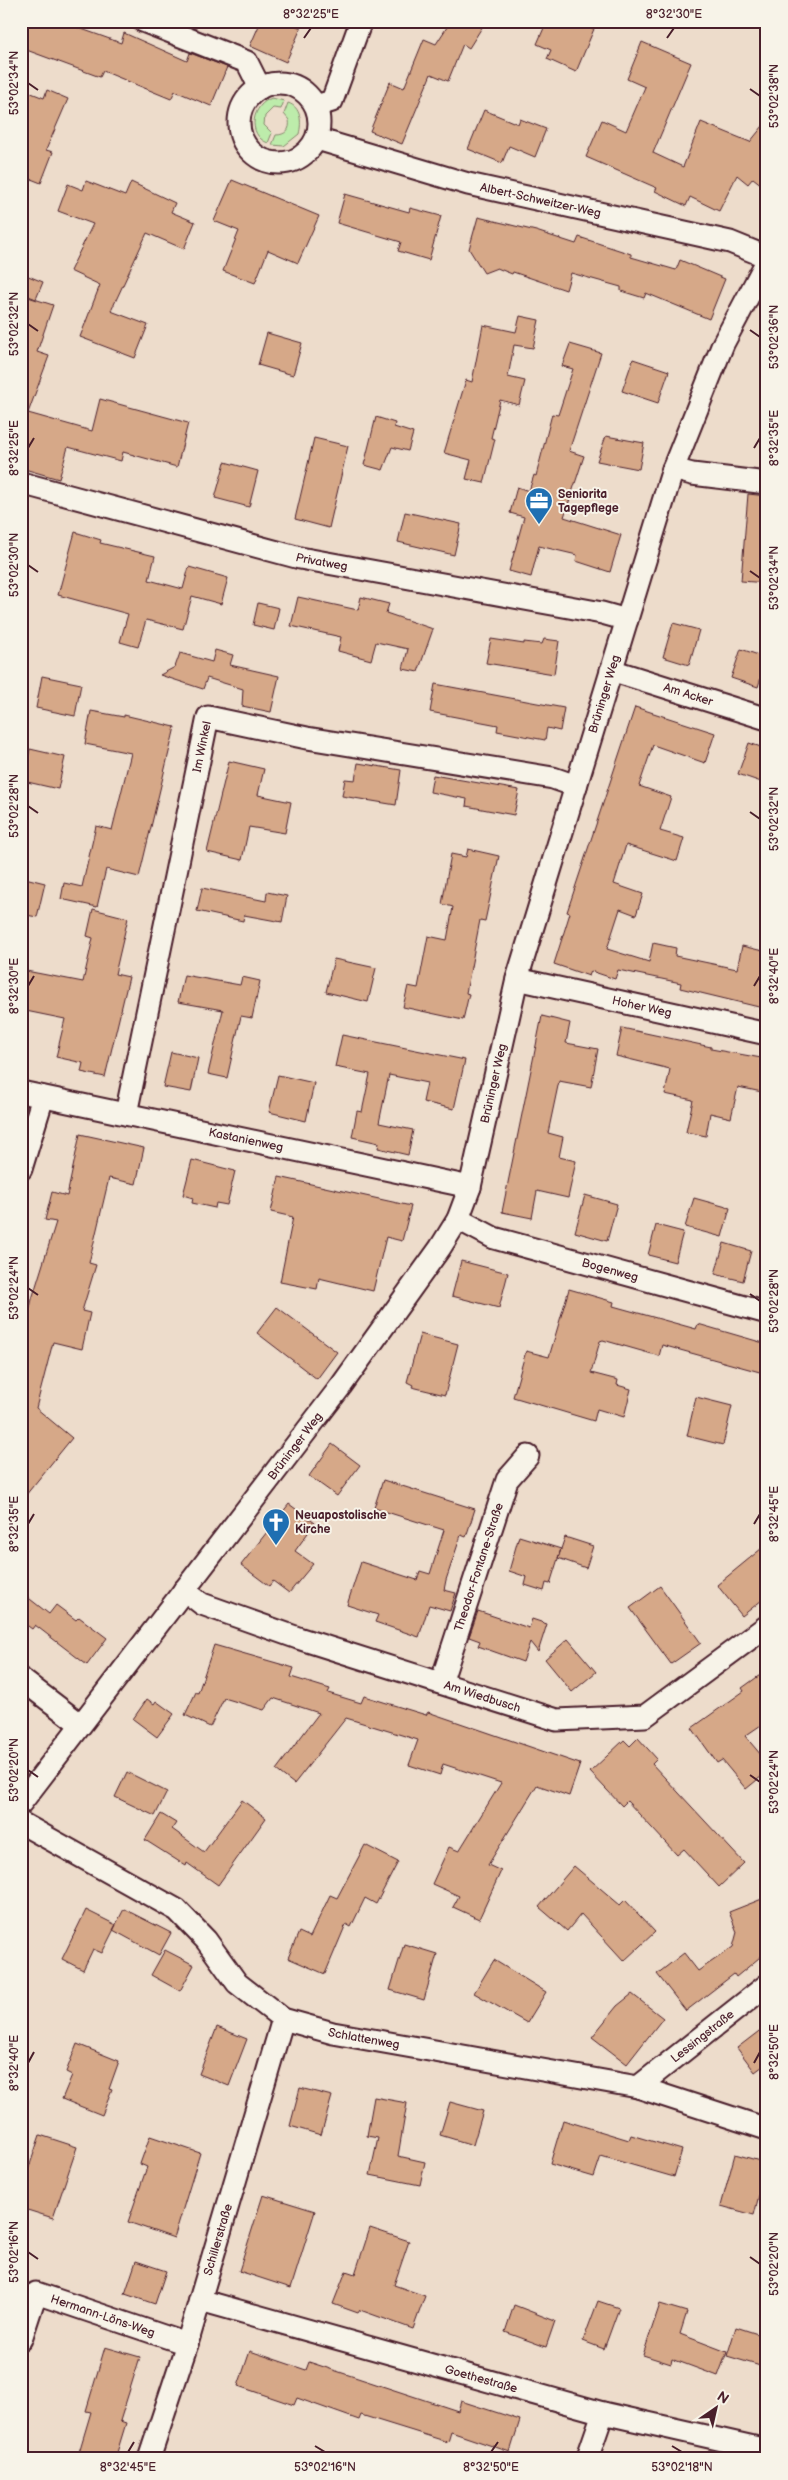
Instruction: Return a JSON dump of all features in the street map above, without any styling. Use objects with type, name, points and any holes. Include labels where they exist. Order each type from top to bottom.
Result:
[{"type":"street","points":[[142,21],[247,62],[260,88]]},
{"type":"street","points":[[316,106],[332,101],[360,21]]},
{"type":"street","points":[[276,83],[293,85],[306,93],[316,106],[320,122],[317,139],[310,150],[300,158],[289,163],[276,164],[264,161],[253,154],[244,144],[240,132],[239,119],[246,101],[260,88],[276,83]]},
{"type":"street","name":"Albert-Schweitzer-Weg","points":[[317,139],[468,184],[730,242],[767,257]]},
{"type":"street","name":"Brüninger Weg","points":[[21,1803],[341,1386],[440,1248],[458,1219],[470,1187],[517,979],[673,470],[723,344],[767,262]]},
{"type":"street","points":[[673,470],[767,483]]},
{"type":"street","name":"Privatweg","points":[[21,483],[300,558],[602,613],[627,620]]},
{"type":"street","name":"Am Acker","points":[[611,670],[767,719]]},
{"type":"street","name":"Im Winkel","points":[[126,1114],[208,717],[307,738],[553,778],[576,786]]},
{"type":"street","name":"Hoher Weg","points":[[517,979],[767,1034]]},
{"type":"street","name":"Kastanienweg","points":[[21,1092],[470,1187]]},
{"type":"street","points":[[21,1169],[43,1097]]},
{"type":"street","name":"Bogenweg","points":[[458,1219],[494,1238],[767,1313]]},
{"type":"street","name":"Theodor-Fontane-Straße","points":[[441,1683],[507,1480],[528,1456]]},
{"type":"street","name":"Am Wiedbusch","points":[[184,1590],[202,1604],[298,1638],[557,1720],[645,1716],[767,1626]]},
{"type":"street","points":[[21,1679],[80,1724]]},
{"type":"street","name":"Schlattenweg","points":[[21,1823],[177,1910],[206,1940],[237,1983],[283,2019],[333,2033],[638,2087],[767,2129]]},
{"type":"street","name":"Lessingstraße","points":[[638,2087],[767,1986]]},
{"type":"street","name":"Schillerstraße","points":[[149,2459],[187,2344],[283,2019]]},
{"type":"street","name":"Hermann-Löns-Weg","points":[[21,2339],[36,2293],[187,2344]]},
{"type":"street","name":"Goethestraße","points":[[200,2300],[603,2413],[767,2450]]},
{"type":"street","points":[[587,2459],[603,2413]]},
{"type":"green space","points":[[272,98],[284,101],[281,109],[273,108],[265,116],[264,125],[272,133],[268,143],[261,139],[257,133],[254,127],[254,120],[260,106]]},
{"type":"green space","points":[[288,103],[296,108],[300,115],[299,134],[284,146],[272,145],[276,135],[285,133],[288,129],[289,120],[284,114]]},
{"type":"building","points":[[21,21],[59,21],[121,43],[124,33],[187,61],[190,53],[227,67],[211,106],[175,91],[171,99],[103,71],[100,77],[21,48]]},
{"type":"building","points":[[261,21],[286,21],[301,28],[286,62],[250,46]]},
{"type":"building","points":[[451,21],[486,21],[469,48],[463,44],[448,81],[431,74],[402,144],[370,131],[390,82],[404,88],[424,39],[436,44]]},
{"type":"building","points":[[547,21],[575,21],[594,29],[576,72],[547,59],[551,50],[537,44]]},
{"type":"building","points":[[642,42],[691,63],[653,153],[683,167],[701,122],[750,142],[767,121],[767,189],[753,178],[748,184],[737,175],[719,211],[690,197],[686,206],[655,191],[657,188],[586,157],[602,120],[626,131],[645,87],[627,79]]},
{"type":"building","points":[[21,89],[44,98],[47,90],[68,99],[46,150],[53,152],[41,183],[21,175]]},
{"type":"building","points":[[484,110],[518,124],[520,119],[546,129],[535,157],[509,146],[502,163],[468,149]]},
{"type":"building","points":[[232,180],[319,216],[298,263],[268,250],[255,283],[223,271],[239,231],[214,221]]},
{"type":"building","points":[[86,181],[125,196],[131,182],[175,203],[171,212],[195,222],[184,249],[147,233],[111,311],[148,325],[135,358],[80,337],[100,285],[70,271],[93,224],[58,211],[68,184],[83,190]]},
{"type":"building","points":[[345,194],[409,212],[410,208],[441,216],[429,260],[398,251],[401,242],[337,223]]},
{"type":"building","points":[[478,217],[536,231],[576,244],[579,237],[631,254],[631,257],[676,270],[680,260],[725,279],[709,319],[646,293],[644,298],[621,291],[621,287],[571,273],[566,290],[497,268],[484,273],[469,249]]},
{"type":"building","points":[[21,273],[43,282],[36,299],[21,293]]},
{"type":"building","points":[[25,296],[53,305],[37,352],[49,356],[28,413],[92,431],[100,399],[188,423],[177,467],[123,452],[121,461],[68,447],[59,479],[21,468],[21,308]]},
{"type":"building","points":[[520,316],[539,320],[533,348],[514,345],[508,377],[525,381],[519,405],[500,400],[491,438],[495,439],[484,483],[466,479],[471,460],[444,453],[466,380],[472,382],[483,325],[516,332]]},
{"type":"building","points":[[267,333],[302,343],[293,375],[258,365]]},
{"type":"building","points":[[570,344],[601,353],[569,451],[584,456],[564,517],[621,535],[610,572],[576,561],[577,555],[539,546],[531,577],[509,571],[524,517],[510,513],[517,487],[529,491],[534,475],[536,476],[552,414],[558,415],[573,369],[562,366]]},
{"type":"building","points":[[633,359],[669,371],[658,403],[622,391]]},
{"type":"building","points":[[376,417],[395,423],[394,427],[413,433],[408,451],[392,447],[383,470],[364,465]]},
{"type":"building","points":[[606,436],[644,443],[639,469],[597,461]]},
{"type":"building","points":[[314,438],[348,446],[329,528],[295,519]]},
{"type":"building","points":[[225,462],[258,471],[249,507],[215,498]]},
{"type":"building","points":[[748,494],[767,496],[767,583],[741,581]]},
{"type":"building","points":[[405,512],[461,524],[454,555],[398,542]]},
{"type":"building","points":[[75,532],[101,540],[100,543],[155,556],[149,580],[183,589],[189,567],[228,578],[221,604],[192,596],[183,629],[146,620],[138,647],[120,642],[128,614],[58,595]]},
{"type":"building","points":[[298,597],[358,610],[361,597],[389,604],[386,613],[433,629],[418,672],[403,669],[408,649],[376,642],[371,660],[338,651],[341,637],[291,626]]},
{"type":"building","points":[[258,603],[279,608],[274,630],[253,625]]},
{"type":"building","points":[[673,623],[699,630],[689,665],[663,657]]},
{"type":"building","points":[[491,639],[524,644],[524,642],[542,644],[544,639],[559,641],[554,674],[486,663]]},
{"type":"building","points":[[741,649],[767,658],[758,687],[731,678]]},
{"type":"building","points":[[215,650],[233,655],[230,665],[279,676],[271,712],[242,706],[243,689],[207,678],[203,689],[160,675],[175,667],[180,653],[212,662]]},
{"type":"building","points":[[42,676],[81,684],[75,716],[36,708]]},
{"type":"building","points":[[435,684],[564,708],[560,731],[547,728],[545,740],[497,731],[498,725],[430,712]]},
{"type":"building","points":[[635,707],[715,733],[705,763],[653,745],[639,786],[671,797],[660,831],[684,838],[677,861],[626,845],[614,884],[643,894],[636,915],[620,909],[607,949],[649,962],[653,943],[676,948],[675,956],[737,969],[742,946],[767,952],[767,991],[763,1008],[680,988],[681,983],[618,970],[615,979],[591,971],[589,976],[554,964],[570,913],[567,912]]},
{"type":"building","points":[[91,711],[124,717],[124,715],[175,727],[139,877],[106,869],[97,907],[61,899],[64,883],[82,887],[96,826],[112,830],[131,753],[85,744]]},
{"type":"building","points":[[749,743],[767,749],[767,784],[738,774]]},
{"type":"building","points":[[30,749],[65,757],[58,789],[23,781]]},
{"type":"building","points":[[229,761],[264,769],[258,795],[291,802],[285,833],[249,827],[242,860],[207,852]]},
{"type":"building","points":[[358,763],[401,770],[396,805],[342,796],[345,779],[355,780]]},
{"type":"building","points":[[433,775],[519,790],[514,815],[466,806],[467,799],[430,792]]},
{"type":"building","points":[[468,849],[499,856],[485,921],[480,920],[466,993],[469,994],[463,1020],[403,1007],[408,986],[418,988],[428,936],[447,940],[453,907],[442,904],[451,854],[466,857]]},
{"type":"building","points":[[21,877],[45,883],[37,917],[21,914]]},
{"type":"building","points":[[202,888],[266,901],[267,892],[287,896],[282,922],[244,915],[243,921],[197,911]]},
{"type":"building","points":[[93,909],[128,918],[115,974],[129,977],[105,1077],[81,1072],[83,1063],[56,1057],[65,1019],[21,1010],[21,970],[83,982],[93,938],[87,936]]},
{"type":"building","points":[[334,959],[376,968],[368,1002],[326,992]]},
{"type":"building","points":[[184,975],[240,985],[242,977],[260,981],[252,1018],[241,1016],[227,1078],[208,1074],[223,1010],[178,1002]]},
{"type":"building","points":[[542,1016],[570,1023],[566,1043],[598,1049],[591,1087],[559,1081],[548,1133],[563,1137],[559,1157],[576,1161],[568,1198],[537,1191],[532,1218],[502,1212]]},
{"type":"building","points":[[622,1028],[711,1047],[711,1049],[767,1059],[762,1092],[738,1087],[731,1118],[710,1113],[706,1136],[686,1132],[693,1100],[665,1094],[670,1069],[616,1056]]},
{"type":"building","points":[[342,1035],[465,1060],[454,1109],[423,1102],[427,1083],[389,1075],[379,1123],[413,1130],[408,1155],[378,1148],[379,1143],[352,1137],[357,1111],[362,1112],[370,1074],[335,1067]]},
{"type":"building","points":[[171,1052],[198,1058],[191,1092],[163,1087]]},
{"type":"building","points":[[278,1075],[314,1083],[306,1121],[269,1112]]},
{"type":"building","points":[[80,1134],[144,1148],[136,1184],[109,1178],[89,1263],[96,1265],[82,1311],[90,1313],[82,1349],[53,1342],[36,1408],[72,1438],[21,1501],[21,1347],[32,1299],[56,1222],[45,1220],[52,1192],[67,1196]]},
{"type":"building","points":[[192,1160],[235,1171],[227,1205],[216,1203],[215,1208],[192,1203],[193,1198],[183,1195]]},
{"type":"building","points":[[279,1177],[411,1206],[402,1241],[386,1237],[373,1291],[319,1278],[317,1289],[280,1282],[293,1217],[271,1212]]},
{"type":"building","points":[[585,1195],[617,1204],[607,1241],[575,1232]]},
{"type":"building","points":[[694,1198],[730,1208],[722,1237],[685,1227]]},
{"type":"building","points":[[656,1225],[683,1232],[675,1262],[648,1255]]},
{"type":"building","points":[[724,1243],[751,1251],[743,1281],[715,1274]]},
{"type":"building","points":[[461,1261],[508,1273],[499,1308],[452,1296]]},
{"type":"building","points":[[569,1289],[614,1302],[613,1306],[696,1329],[698,1324],[767,1344],[767,1374],[662,1345],[659,1356],[603,1340],[600,1341],[591,1373],[618,1380],[617,1385],[631,1389],[624,1417],[597,1409],[594,1421],[513,1397],[526,1351],[549,1357]]},
{"type":"building","points":[[277,1307],[337,1352],[317,1379],[257,1333]]},
{"type":"building","points":[[420,1334],[458,1344],[445,1395],[412,1387],[413,1385],[407,1382]]},
{"type":"building","points":[[696,1397],[732,1406],[723,1445],[687,1436]]},
{"type":"building","points":[[332,1444],[360,1465],[337,1496],[309,1476]]},
{"type":"building","points":[[383,1480],[475,1509],[466,1537],[461,1535],[446,1580],[444,1590],[456,1593],[450,1611],[429,1605],[419,1637],[375,1622],[378,1615],[347,1605],[361,1562],[417,1580],[420,1571],[430,1574],[444,1530],[374,1508]]},
{"type":"building","name":"Neuapostolische Kirche","points":[[289,1504],[315,1523],[295,1551],[313,1564],[289,1593],[273,1581],[269,1586],[241,1565]]},
{"type":"building","points":[[519,1536],[561,1549],[550,1584],[546,1583],[544,1591],[525,1585],[527,1577],[509,1571]]},
{"type":"building","points":[[565,1537],[593,1546],[586,1568],[558,1558]]},
{"type":"building","points":[[767,1544],[767,1596],[742,1616],[717,1585]]},
{"type":"building","points":[[660,1586],[701,1643],[671,1664],[630,1608]]},
{"type":"building","points":[[21,1592],[49,1614],[56,1605],[76,1620],[79,1617],[107,1638],[87,1665],[35,1625],[32,1629],[21,1621]]},
{"type":"building","points":[[478,1611],[529,1628],[532,1619],[547,1624],[538,1652],[530,1642],[523,1662],[478,1646],[480,1641],[469,1637]]},
{"type":"building","points":[[568,1639],[596,1672],[572,1692],[545,1659]]},
{"type":"building","points":[[214,1645],[294,1668],[291,1677],[330,1689],[328,1693],[361,1703],[364,1696],[426,1715],[428,1712],[580,1764],[569,1796],[537,1785],[488,1865],[501,1871],[479,1919],[453,1907],[459,1896],[432,1884],[449,1847],[459,1851],[501,1783],[443,1764],[440,1775],[409,1765],[418,1740],[346,1718],[294,1784],[276,1770],[319,1713],[273,1698],[264,1710],[224,1698],[210,1727],[185,1715],[196,1692],[198,1693]]},
{"type":"building","points":[[767,1670],[767,1721],[745,1736],[767,1762],[767,1772],[746,1789],[722,1760],[717,1763],[692,1728],[744,1691],[742,1688]]},
{"type":"building","points":[[147,1699],[154,1704],[156,1701],[174,1714],[157,1737],[133,1719]]},
{"type":"building","points":[[638,1738],[657,1759],[652,1764],[744,1863],[719,1887],[684,1849],[677,1855],[627,1801],[622,1806],[590,1772],[624,1740],[630,1746]]},
{"type":"building","points":[[127,1772],[167,1792],[155,1816],[115,1797]]},
{"type":"building","points":[[242,1800],[266,1818],[218,1885],[187,1863],[186,1866],[145,1840],[161,1814],[176,1823],[172,1829],[204,1852]]},
{"type":"building","points":[[365,1845],[398,1862],[376,1904],[365,1898],[351,1927],[346,1924],[325,1974],[288,1958],[299,1932],[310,1937],[330,1895],[337,1898]]},
{"type":"building","points":[[574,1866],[620,1905],[625,1900],[655,1932],[624,1961],[581,1914],[567,1931],[539,1907]]},
{"type":"building","points":[[767,1897],[765,1953],[736,1977],[734,1974],[686,2011],[657,1974],[684,1953],[698,1971],[733,1947],[737,1932],[729,1912]]},
{"type":"building","points":[[124,1909],[171,1933],[159,1955],[113,1930]]},
{"type":"building","points":[[86,1910],[116,1925],[102,1953],[93,1949],[83,1970],[62,1959]]},
{"type":"building","points":[[404,1944],[437,1954],[424,2000],[390,1990]]},
{"type":"building","points":[[165,1950],[194,1965],[180,1991],[151,1975]]},
{"type":"building","points":[[494,1960],[546,1992],[527,2023],[474,1993]]},
{"type":"building","points":[[632,1994],[663,2018],[627,2064],[592,2037],[617,2006]]},
{"type":"building","points":[[767,2025],[767,2063],[755,2072],[737,2048]]},
{"type":"building","points":[[217,2027],[247,2039],[229,2086],[199,2074]]},
{"type":"building","points":[[77,2044],[119,2061],[109,2089],[112,2090],[102,2115],[62,2099],[72,2075],[66,2072]]},
{"type":"building","points":[[300,2088],[332,2096],[321,2135],[290,2126]]},
{"type":"building","points":[[374,2097],[407,2103],[398,2156],[425,2162],[420,2185],[370,2175],[378,2138],[367,2136]]},
{"type":"building","points":[[450,2102],[483,2111],[473,2145],[440,2135]]},
{"type":"building","points":[[563,2120],[629,2140],[631,2135],[682,2150],[674,2177],[601,2156],[594,2177],[550,2164]]},
{"type":"building","points":[[40,2135],[77,2147],[53,2218],[21,2208],[21,2191]]},
{"type":"building","points":[[150,2136],[200,2153],[174,2238],[128,2222],[147,2167],[140,2164]]},
{"type":"building","points":[[735,2154],[767,2163],[754,2215],[721,2206]]},
{"type":"building","points":[[263,2195],[315,2211],[291,2288],[239,2271]]},
{"type":"building","points":[[370,2228],[409,2241],[394,2285],[425,2296],[413,2329],[360,2310],[358,2313],[333,2304],[346,2271],[355,2274]]},
{"type":"building","points":[[136,2261],[166,2271],[155,2304],[125,2294]]},
{"type":"building","points":[[598,2301],[619,2308],[604,2349],[583,2341]]},
{"type":"building","points":[[660,2304],[687,2312],[680,2334],[727,2352],[718,2376],[672,2359],[671,2364],[643,2355]]},
{"type":"building","points":[[514,2305],[555,2321],[546,2347],[505,2332]]},
{"type":"building","points":[[736,2327],[767,2337],[767,2368],[727,2356]]},
{"type":"building","points":[[105,2347],[140,2357],[120,2421],[126,2423],[115,2459],[77,2459],[91,2412],[86,2411]]},
{"type":"building","points":[[250,2351],[306,2370],[309,2362],[458,2411],[461,2401],[520,2420],[510,2452],[451,2432],[448,2442],[361,2415],[359,2420],[297,2398],[294,2405],[238,2386]]},
{"type":"place","name":"Seniorita Tagepflege","points":[[539,525]]},
{"type":"place","name":"Neuapostolische Kirche","points":[[276,1546]]}]
